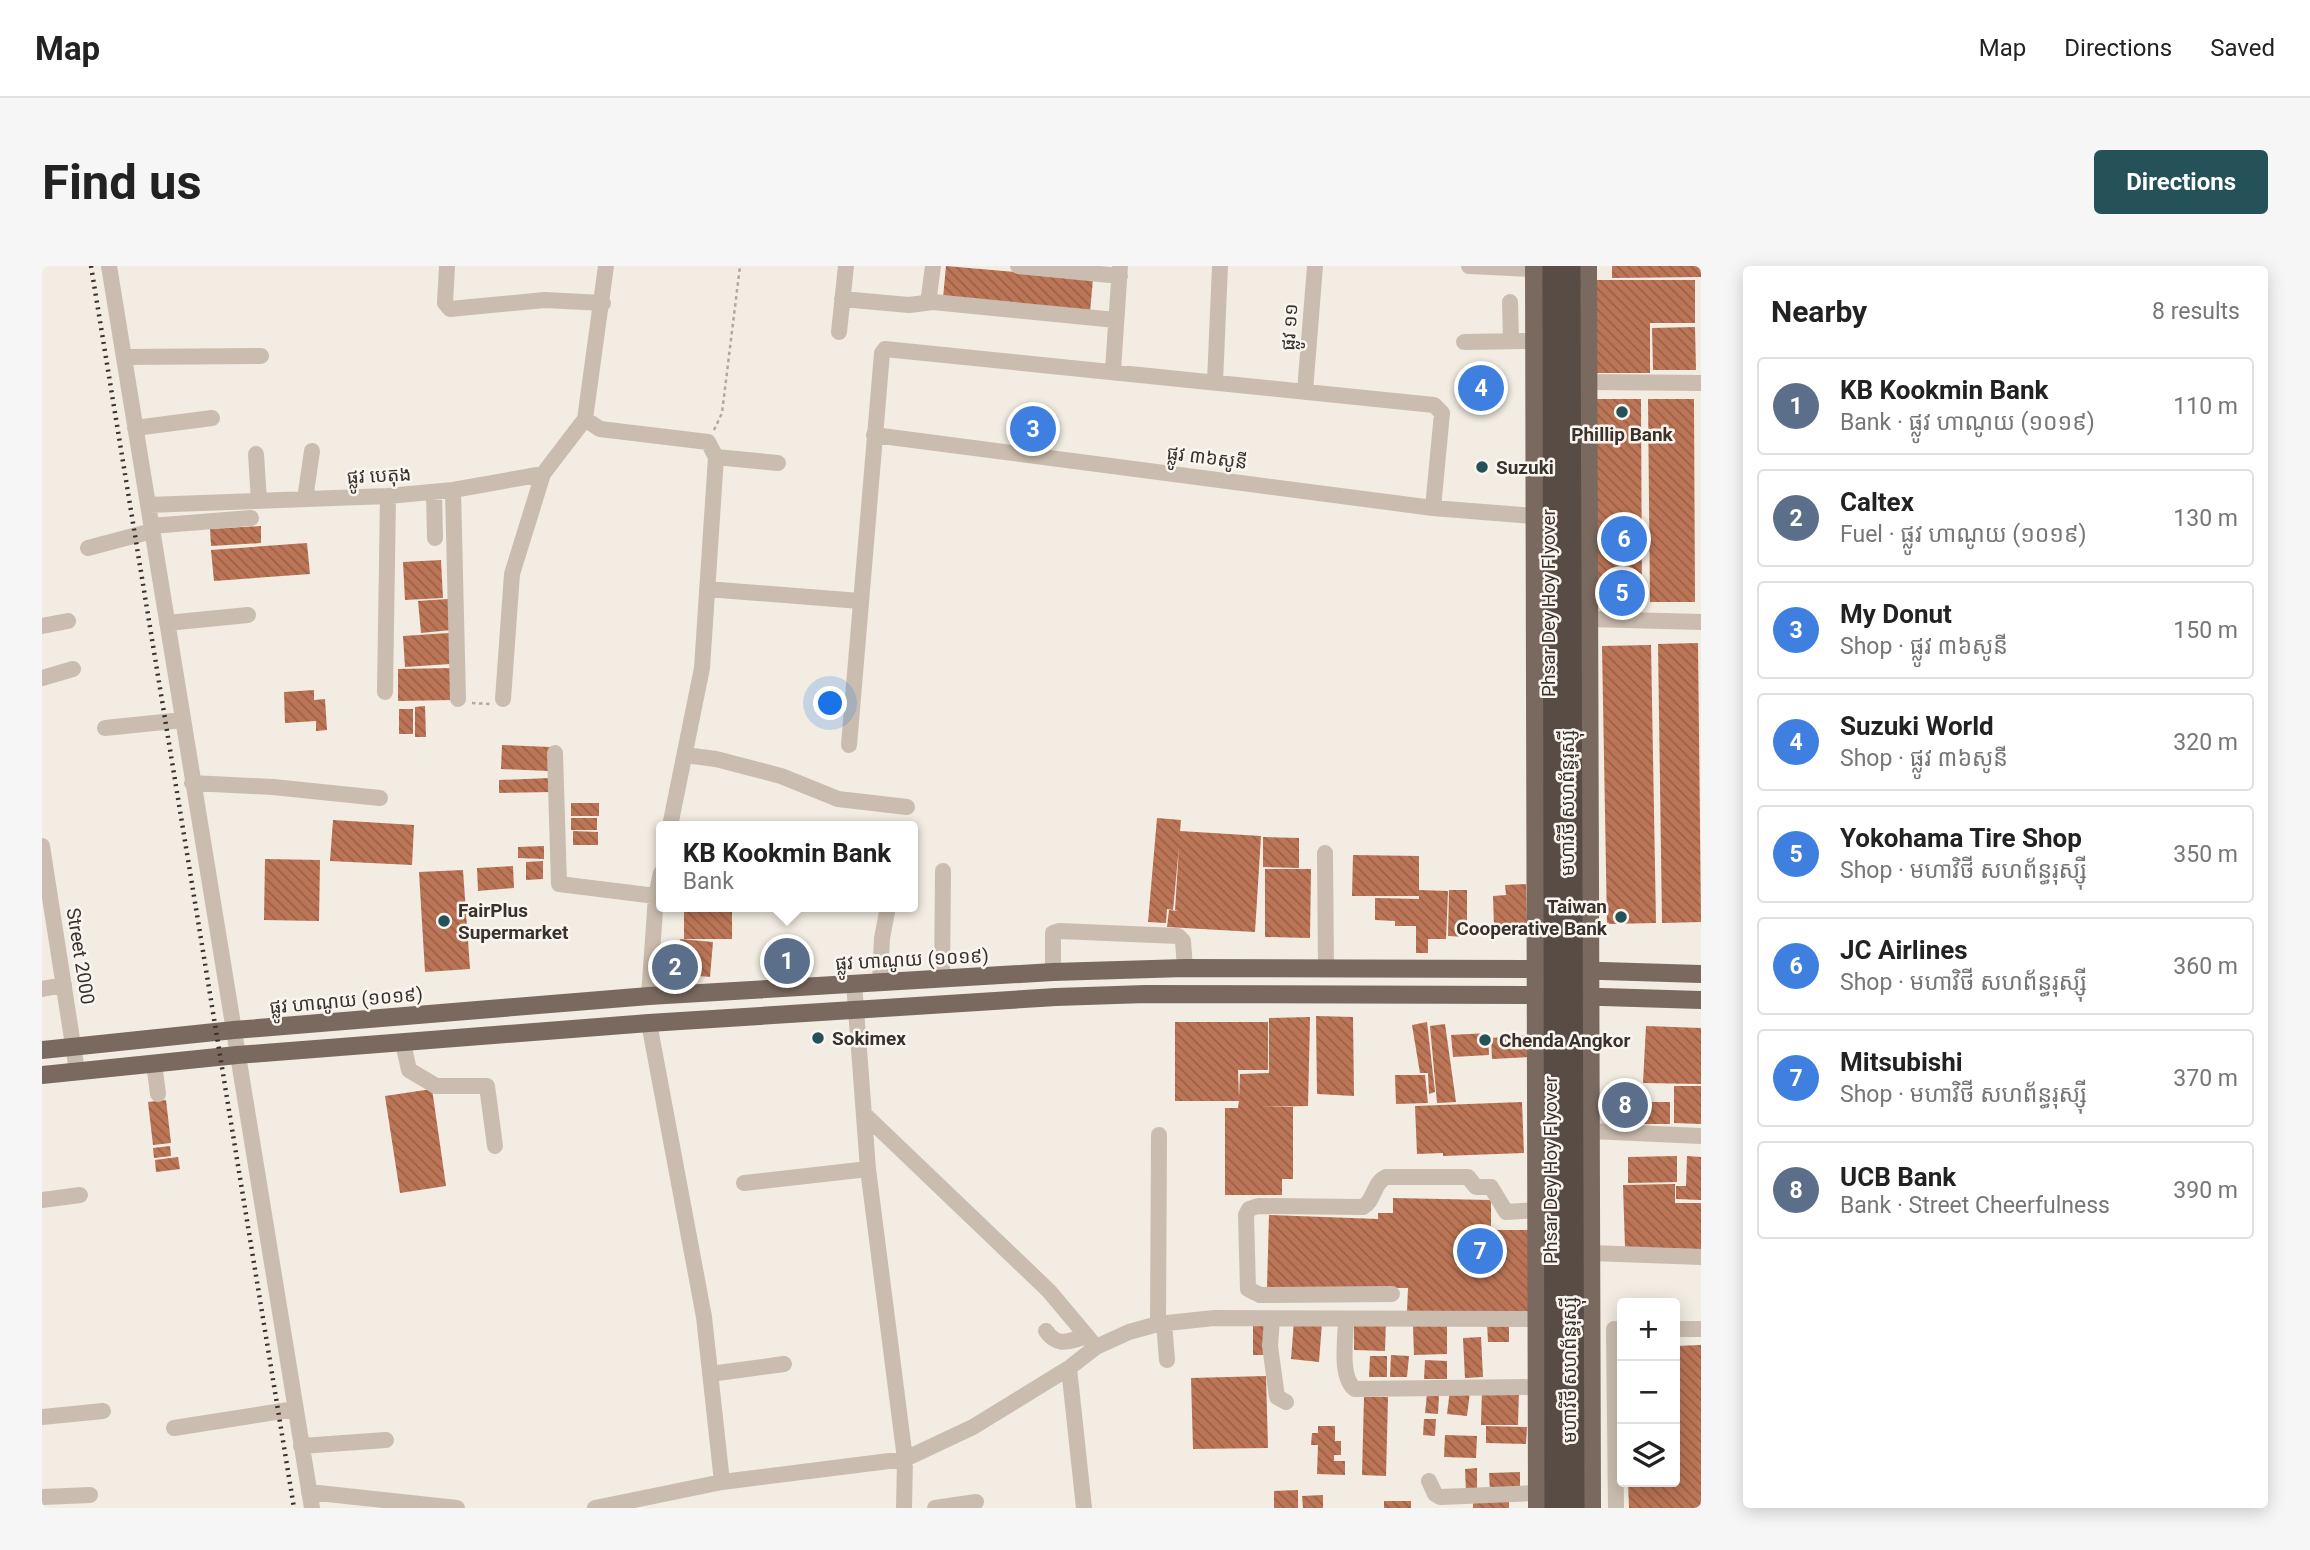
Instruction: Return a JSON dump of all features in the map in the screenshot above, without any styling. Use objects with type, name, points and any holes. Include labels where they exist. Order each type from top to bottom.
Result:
[{"type":"highway","points":[[1540,267],[1564,280]]},
{"type":"highway","name":"Phsar Dey Hoy Flyover","points":[[1555,1508],[1564,280]]},
{"type":"highway","name":"Phsar Dey Hoy Flyover","points":[[1564,280],[1574,1508]]},
{"type":"main road","name":"មហាវិថី សហព័ន្ធរុស្ស៊ី","points":[[1588,266],[1592,1508]]},
{"type":"main road","name":"មហាវិថី សហព័ន្ធរុស្ស៊ី","points":[[1537,1501],[1534,341],[1540,267]]},
{"type":"main road","points":[[1535,642],[1544,655],[1560,661],[1578,656],[1590,643]]},
{"type":"main road","name":"ផ្លូវ ហាណូយ (១០១៩)","points":[[42,1050],[234,1030],[649,996],[1053,972],[1185,968],[1536,968],[1701,974]]},
{"type":"main road","points":[[42,1075],[237,1055],[649,1023],[1146,994],[1535,995],[1701,1000]]},
{"type":"main road","points":[[1536,1255],[1548,1238],[1564,1232],[1582,1238],[1591,1253]]},
{"type":"street","points":[[109,266],[310,1500],[457,1508]]},
{"type":"street","points":[[447,266],[445,303],[450,309],[545,300],[603,303]]},
{"type":"street","points":[[503,699],[512,574],[543,474],[584,419],[603,303],[606,266]]},
{"type":"street","points":[[839,332],[846,266]]},
{"type":"street","points":[[933,266],[929,296],[933,302]]},
{"type":"street","points":[[1018,266],[1120,271],[1113,370]]},
{"type":"street","points":[[1215,382],[1220,266]]},
{"type":"street","name":"ផ្លូវ ១១","points":[[1305,391],[1315,266]]},
{"type":"street","points":[[1469,266],[1540,267]]},
{"type":"street","points":[[842,299],[909,306],[933,302],[1116,320]]},
{"type":"street","points":[[1510,302],[1511,341]]},
{"type":"street","points":[[1464,342],[1534,341]]},
{"type":"street","points":[[849,745],[882,353],[890,347],[1440,408],[1442,413],[1433,508]]},
{"type":"street","points":[[124,357],[261,356]]},
{"type":"street","points":[[1589,382],[1701,383]]},
{"type":"street","points":[[135,428],[212,418]]},
{"type":"street","points":[[584,419],[600,429],[708,442],[716,457],[702,668],[671,821]]},
{"type":"street","name":"ផ្លូវ ៣៦សូនី","points":[[874,435],[1433,508],[1534,516]]},
{"type":"street","points":[[305,499],[312,451]]},
{"type":"street","points":[[256,454],[259,501]]},
{"type":"street","points":[[716,457],[778,463]]},
{"type":"street","name":"ផ្លូវ បេតុង","points":[[148,505],[388,496],[453,490],[543,474]]},
{"type":"street","points":[[453,490],[458,699]]},
{"type":"street","points":[[434,492],[435,538]]},
{"type":"street","points":[[385,692],[388,496]]},
{"type":"street","points":[[88,548],[151,528],[251,518]]},
{"type":"street","points":[[707,589],[860,601]]},
{"type":"street","points":[[167,623],[248,615]]},
{"type":"street","points":[[1590,619],[1701,622]]},
{"type":"street","points":[[42,626],[68,621]]},
{"type":"street","points":[[42,678],[73,669]]},
{"type":"street","points":[[105,728],[183,720]]},
{"type":"street","points":[[555,753],[559,884],[656,897],[649,996]]},
{"type":"street","points":[[685,755],[716,759],[781,776],[838,799],[906,807]]},
{"type":"street","points":[[192,783],[273,787],[380,798]]},
{"type":"street","name":"Street 2000","points":[[42,846],[48,910],[78,1071]]},
{"type":"street","points":[[1325,853],[1326,969]]},
{"type":"street","points":[[942,978],[943,871]]},
{"type":"street","points":[[880,981],[881,938],[887,912]]},
{"type":"street","points":[[1053,972],[1053,933],[1059,931],[1178,936],[1183,941],[1185,968]]},
{"type":"street","points":[[854,983],[868,1169],[905,1459],[904,1508]]},
{"type":"street","points":[[42,989],[64,985]]},
{"type":"street","points":[[649,1023],[690,1228],[722,1482]]},
{"type":"street","points":[[403,1043],[409,1070],[432,1085],[487,1086],[495,1146]]},
{"type":"street","points":[[154,1063],[158,1094]]},
{"type":"street","points":[[864,1114],[1049,1291],[1091,1341]]},
{"type":"street","points":[[1591,1131],[1701,1136]]},
{"type":"street","points":[[1158,1135],[1161,1324],[1167,1360]]},
{"type":"street","points":[[744,1183],[868,1169]]},
{"type":"street","points":[[1392,1294],[1260,1295],[1248,1289],[1246,1215],[1249,1209],[1258,1206],[1363,1207],[1368,1205],[1380,1180],[1386,1177],[1468,1177],[1476,1187],[1492,1187],[1506,1212],[1536,1210]]},
{"type":"street","points":[[42,1200],[80,1195]]},
{"type":"street","points":[[1591,1253],[1701,1257]]},
{"type":"street","points":[[1046,1331],[1053,1341],[1059,1343],[1091,1341],[1161,1324],[1214,1318],[1536,1319]]},
{"type":"street","points":[[1272,1319],[1272,1371],[1278,1397],[1286,1402]]},
{"type":"street","points":[[1346,1319],[1346,1367],[1348,1381],[1355,1389],[1536,1387]]},
{"type":"street","points":[[1592,1329],[1617,1329]]},
{"type":"street","points":[[1680,1329],[1701,1329]]},
{"type":"street","points":[[595,1508],[722,1482],[905,1459],[973,1427],[1069,1368],[1091,1341]]},
{"type":"street","points":[[1616,1508],[1618,1361]]},
{"type":"street","points":[[710,1374],[784,1364]]},
{"type":"street","points":[[1069,1368],[1084,1508]]},
{"type":"street","points":[[174,1428],[296,1409]]},
{"type":"street","points":[[42,1417],[103,1411]]},
{"type":"street","points":[[301,1446],[386,1440]]},
{"type":"street","points":[[1429,1481],[1435,1494],[1440,1497],[1537,1501]]},
{"type":"street","points":[[42,1497],[90,1495]]},
{"type":"street","points":[[935,1508],[976,1502]]},
{"type":"path","points":[[708,442],[722,413],[740,266]]},
{"type":"path","points":[[458,699],[488,704],[503,699]]},
{"type":"building","points":[[946,266],[1093,279],[1090,312],[943,298]]},
{"type":"building","points":[[1612,266],[1701,266],[1701,277],[1612,278]]},
{"type":"building","points":[[1593,280],[1695,280],[1695,323],[1650,323],[1650,373],[1593,373]]},
{"type":"building","points":[[1695,327],[1696,370],[1653,370],[1652,328]]},
{"type":"building","points":[[1595,399],[1641,399],[1642,602],[1597,602]]},
{"type":"building","points":[[1648,399],[1694,399],[1695,602],[1650,602]]},
{"type":"building","points":[[261,526],[261,543],[211,546],[210,529]]},
{"type":"building","points":[[307,543],[310,574],[214,581],[211,550]]},
{"type":"building","points":[[441,560],[443,598],[405,600],[403,562]]},
{"type":"building","points":[[448,599],[451,630],[421,633],[418,601]]},
{"type":"building","points":[[449,633],[450,664],[405,667],[403,636]]},
{"type":"building","points":[[1698,643],[1701,922],[1662,923],[1658,644]]},
{"type":"building","points":[[1651,645],[1656,923],[1607,924],[1602,646]]},
{"type":"building","points":[[454,668],[454,700],[398,701],[398,669]]},
{"type":"building","points":[[314,690],[314,700],[325,699],[327,730],[316,731],[316,721],[285,723],[284,692]]},
{"type":"building","points":[[425,706],[426,737],[415,737],[415,707]]},
{"type":"building","points":[[399,709],[413,709],[413,734],[399,734]]},
{"type":"building","points":[[502,745],[550,747],[549,771],[501,769]]},
{"type":"building","points":[[550,778],[551,792],[499,793],[499,780]]},
{"type":"building","points":[[571,803],[599,803],[599,816],[571,816]]},
{"type":"building","points":[[571,818],[597,818],[597,830],[571,830]]},
{"type":"building","points":[[1157,818],[1181,820],[1180,831],[1261,836],[1255,932],[1167,927],[1169,910],[1178,911],[1175,910],[1179,847],[1173,910],[1167,909],[1166,923],[1148,922]]},
{"type":"building","points":[[333,820],[414,825],[412,865],[330,861]]},
{"type":"building","points":[[573,831],[598,832],[598,845],[573,845]]},
{"type":"building","points":[[1263,837],[1299,838],[1299,868],[1263,867]]},
{"type":"building","points":[[544,846],[544,859],[518,858],[518,847]]},
{"type":"building","points":[[1353,855],[1419,856],[1419,890],[1448,891],[1446,939],[1428,939],[1428,953],[1416,953],[1416,926],[1395,926],[1395,921],[1375,920],[1375,898],[1419,899],[1419,896],[1352,896]]},
{"type":"building","points":[[265,859],[320,860],[319,921],[264,920]]},
{"type":"building","points":[[543,861],[543,879],[526,880],[526,862]]},
{"type":"building","points":[[513,866],[514,888],[478,891],[477,868]]},
{"type":"building","points":[[1265,869],[1311,869],[1310,938],[1265,937]]},
{"type":"building","name":"FairPlus Supermarket","points":[[463,870],[470,969],[425,972],[419,872]]},
{"type":"building","points":[[1526,884],[1527,927],[1494,927],[1493,896],[1506,895],[1505,885]]},
{"type":"building","points":[[1449,890],[1467,890],[1467,937],[1448,936]]},
{"type":"building","points":[[684,912],[732,912],[732,939],[684,939]]},
{"type":"building","points":[[680,939],[713,942],[710,977],[677,974]]},
{"type":"building","points":[[1316,1016],[1353,1017],[1354,1096],[1317,1094]]},
{"type":"building","points":[[1310,1017],[1308,1106],[1262,1107],[1293,1107],[1293,1179],[1282,1179],[1282,1195],[1225,1195],[1225,1108],[1238,1108],[1239,1101],[1175,1101],[1175,1022],[1268,1022],[1268,1070],[1238,1070],[1239,1098],[1240,1074],[1269,1073],[1269,1018]]},
{"type":"building","points":[[1427,1022],[1435,1092],[1429,1094],[1428,1073],[1420,1073],[1412,1025]]},
{"type":"building","points":[[1445,1024],[1456,1102],[1437,1103],[1430,1026]]},
{"type":"building","points":[[1646,1026],[1701,1028],[1701,1084],[1643,1083]]},
{"type":"building","points":[[1488,1033],[1489,1055],[1453,1057],[1451,1035]]},
{"type":"building","points":[[1528,1035],[1529,1057],[1492,1059],[1491,1038]]},
{"type":"building","points":[[1395,1075],[1425,1075],[1428,1103],[1396,1104]]},
{"type":"building","points":[[1674,1086],[1701,1086],[1701,1124],[1674,1123]]},
{"type":"building","points":[[432,1089],[446,1186],[400,1193],[385,1096]]},
{"type":"building","points":[[166,1100],[171,1143],[153,1145],[148,1102]]},
{"type":"building","points":[[1522,1102],[1524,1153],[1443,1156],[1443,1153],[1417,1154],[1415,1106]]},
{"type":"building","points":[[1632,1102],[1670,1102],[1670,1124],[1632,1124]]},
{"type":"building","points":[[170,1146],[171,1156],[154,1158],[153,1148]]},
{"type":"building","points":[[1677,1156],[1677,1182],[1628,1183],[1628,1157]]},
{"type":"building","points":[[1687,1156],[1701,1157],[1701,1200],[1676,1199],[1676,1186],[1686,1186]]},
{"type":"building","points":[[178,1157],[180,1169],[156,1172],[155,1160]]},
{"type":"building","points":[[1675,1184],[1675,1203],[1701,1203],[1701,1249],[1625,1248],[1623,1185]]},
{"type":"building","points":[[1393,1198],[1491,1200],[1491,1230],[1533,1230],[1532,1313],[1407,1311],[1408,1288],[1267,1287],[1269,1215],[1378,1219],[1378,1213],[1393,1213]]},
{"type":"building","points":[[1354,1319],[1386,1319],[1385,1351],[1354,1350]]},
{"type":"building","points":[[1294,1321],[1322,1323],[1319,1362],[1291,1359]]},
{"type":"building","points":[[1487,1323],[1509,1323],[1509,1342],[1488,1342]]},
{"type":"building","points":[[1253,1326],[1267,1326],[1268,1355],[1253,1355]]},
{"type":"building","points":[[1413,1326],[1447,1326],[1447,1354],[1414,1355]]},
{"type":"building","points":[[1481,1337],[1483,1377],[1465,1378],[1463,1338]]},
{"type":"building","points":[[1701,1345],[1701,1508],[1629,1508],[1628,1487],[1680,1487],[1680,1346]]},
{"type":"building","points":[[1391,1355],[1409,1356],[1407,1377],[1390,1377]]},
{"type":"building","points":[[1370,1356],[1387,1356],[1387,1377],[1369,1377]]},
{"type":"building","points":[[1425,1360],[1447,1361],[1447,1379],[1424,1379]]},
{"type":"building","points":[[1266,1376],[1268,1448],[1193,1449],[1191,1378]]},
{"type":"building","points":[[1450,1390],[1470,1392],[1467,1416],[1447,1414]]},
{"type":"building","points":[[1482,1390],[1519,1390],[1518,1425],[1481,1425]]},
{"type":"building","points":[[1427,1394],[1439,1395],[1438,1414],[1425,1413]]},
{"type":"building","points":[[1364,1397],[1388,1397],[1386,1476],[1362,1475]]},
{"type":"building","points":[[1424,1419],[1436,1419],[1435,1436],[1423,1435]]},
{"type":"building","points":[[1318,1426],[1335,1426],[1335,1441],[1341,1441],[1341,1455],[1334,1455],[1334,1461],[1345,1461],[1345,1475],[1317,1474],[1318,1445],[1311,1445],[1312,1433],[1318,1433]]},
{"type":"building","points":[[1486,1426],[1527,1427],[1526,1444],[1486,1443]]},
{"type":"building","points":[[1445,1435],[1477,1436],[1476,1458],[1444,1457]]},
{"type":"building","points":[[1477,1468],[1477,1492],[1466,1493],[1465,1469]]},
{"type":"building","points":[[1520,1472],[1520,1489],[1490,1491],[1489,1473]]},
{"type":"building","points":[[1298,1490],[1298,1508],[1274,1508],[1274,1491]]},
{"type":"building","points":[[1323,1495],[1323,1508],[1303,1508],[1302,1496]]},
{"type":"building","points":[[1473,1497],[1509,1497],[1509,1508],[1473,1508]]},
{"type":"building","points":[[1384,1501],[1411,1501],[1411,1508],[1384,1508]]},
{"type":"railway","points":[[91,266],[294,1508]]},
{"type":"place","name":"Suzuki World","points":[[1481,388]]},
{"type":"place","name":"Phillip Bank","points":[[1622,412]]},
{"type":"place","name":"My Donut","points":[[1033,429]]},
{"type":"place","name":"Suzuki","points":[[1482,467]]},
{"type":"place","name":"JC Airlines","points":[[1624,539]]},
{"type":"place","name":"Yokohama Tire Shop","points":[[1622,593]]},
{"type":"place","name":"Taiwan Cooperative Bank","points":[[1621,917]]},
{"type":"place","name":"FairPlus Supermarket","points":[[444,921]]},
{"type":"place","name":"KB Kookmin Bank","points":[[787,961]]},
{"type":"place","name":"Caltex","points":[[675,967]]},
{"type":"place","name":"Sokimex","points":[[818,1038]]},
{"type":"place","name":"Chenda Angkor","points":[[1485,1040]]},
{"type":"place","name":"UCB Bank","points":[[1625,1105]]},
{"type":"place","name":"Mitsubishi","points":[[1480,1251]]}]
